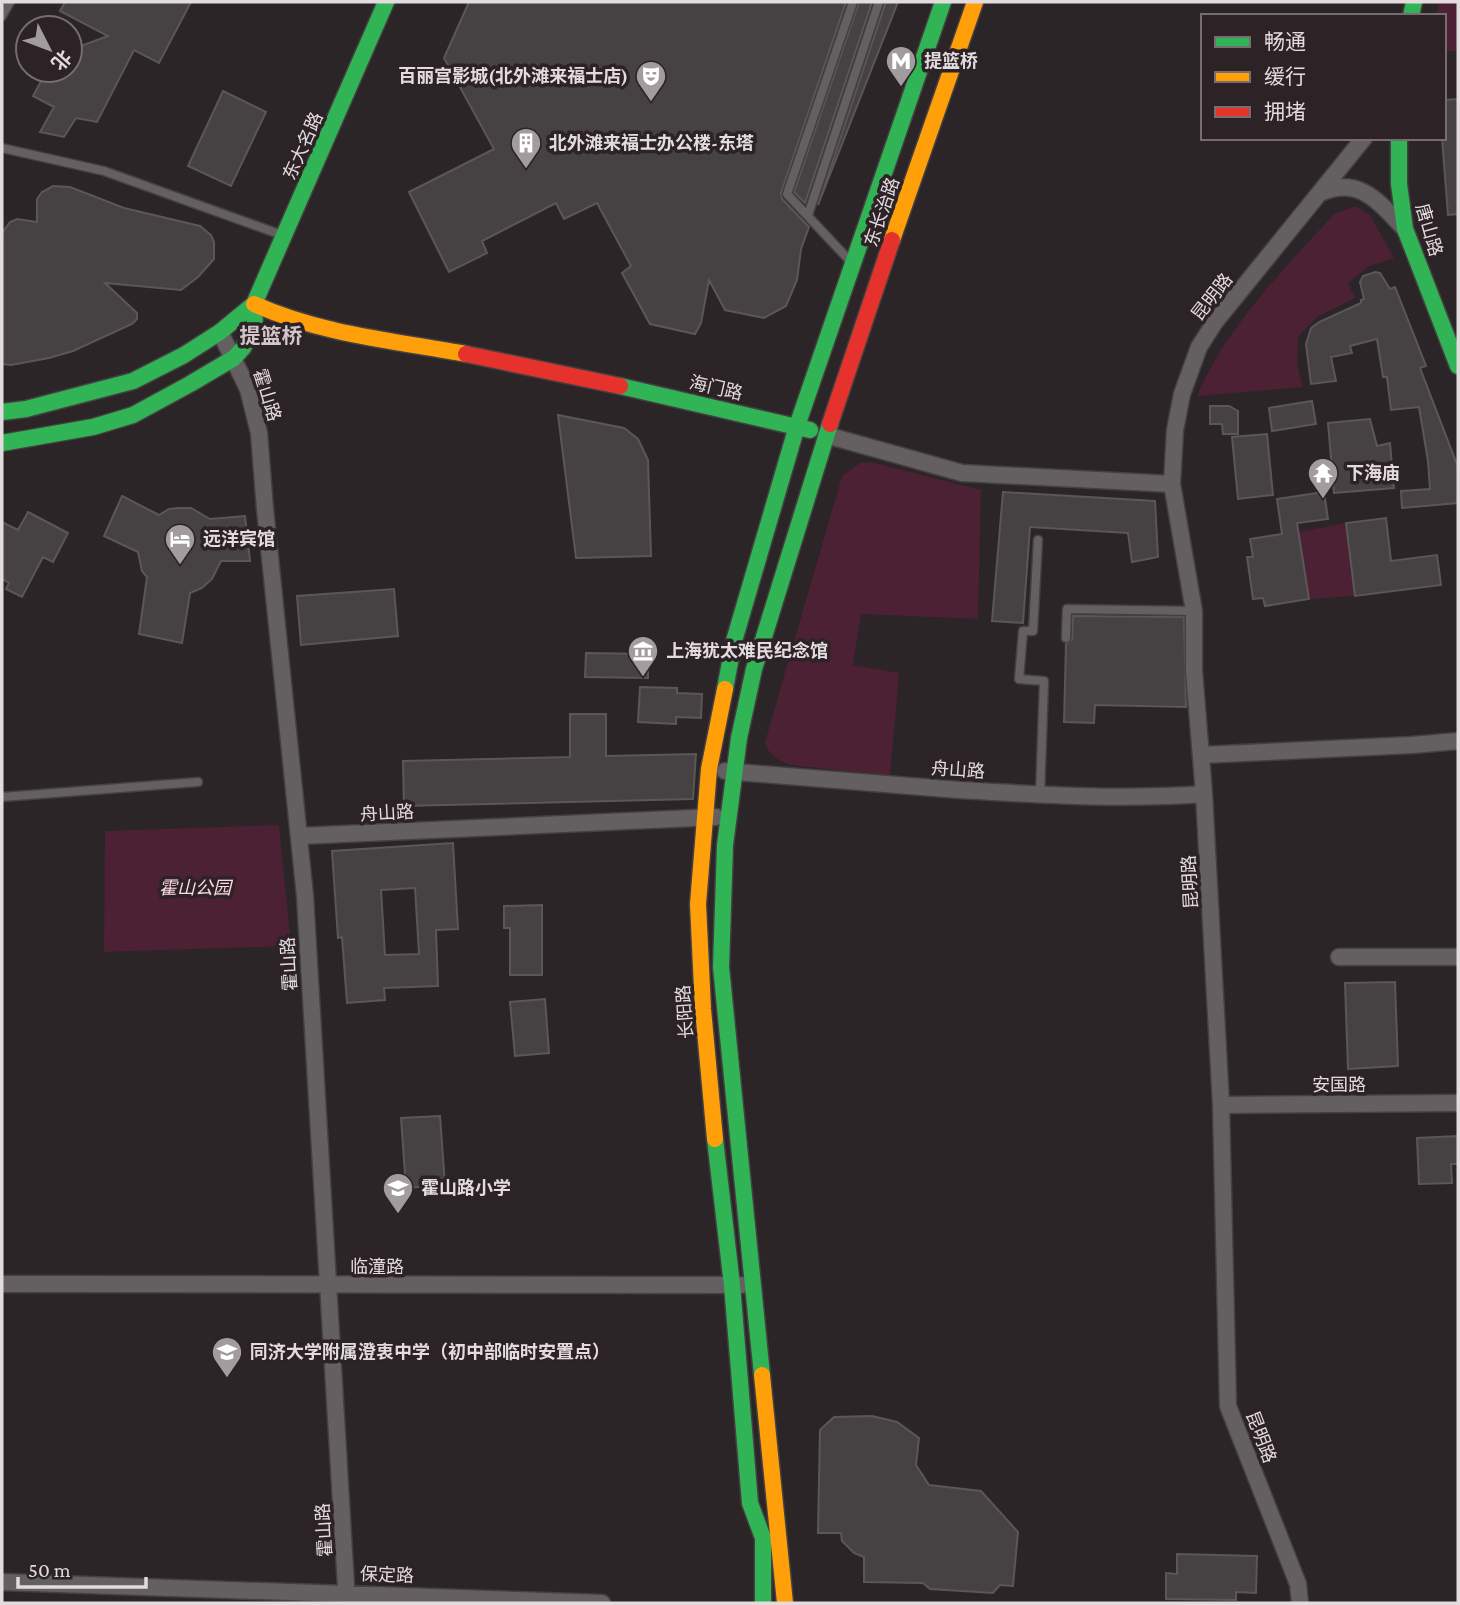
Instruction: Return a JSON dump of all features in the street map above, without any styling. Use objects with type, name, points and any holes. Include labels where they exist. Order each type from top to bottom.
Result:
[{"type":"main road","name":"东大名路","points":[[2,412],[26,409],[133,381],[184,355],[220,332],[254,304],[386,2]]},
{"type":"main road","name":"东长治路","points":[[797,426],[943,2]]},
{"type":"main road","name":"东长治路","points":[[826,435],[975,2]]},
{"type":"main road","name":"唐山路","points":[[1399,140],[1399,184],[1405,229],[1458,366]]},
{"type":"main road","name":"东大名路","points":[[2,443],[93,428],[133,415],[234,358],[255,326],[254,304]]},
{"type":"main road","name":"海门路","points":[[254,304],[285,317],[327,328],[547,369],[826,435]]},
{"type":"main road","name":"长阳路","points":[[763,1603],[763,1538],[750,1503],[732,1285],[703,1010],[698,904],[709,769],[734,641],[797,426]]},
{"type":"main road","points":[[785,1603],[721,967],[723,874],[733,771],[750,693],[776,595],[826,435]]},
{"type":"street","name":"昆明路","points":[[1300,1603],[1298,1584],[1228,1406],[1221,1105],[1205,794],[1194,671],[1194,611],[1172,484],[1175,430],[1182,394],[1199,347],[1215,322],[1362,140]]},
{"type":"street","points":[[1320,193],[1332,187],[1353,187],[1372,197],[1405,229]]},
{"type":"street","name":"霍山路","points":[[220,332],[248,389],[259,433],[305,896],[347,1598]]},
{"type":"street","name":"海门路","points":[[826,435],[962,472],[1172,484]]},
{"type":"street","points":[[1201,755],[1458,741]]},
{"type":"street","name":"舟山路","points":[[709,769],[1040,795],[1142,798],[1205,794]]},
{"type":"street","name":"舟山路","points":[[299,836],[729,817]]},
{"type":"street","points":[[1339,957],[1458,957]]},
{"type":"street","name":"安国路","points":[[1221,1105],[1458,1103]]},
{"type":"street","name":"临潼路","points":[[2,1284],[753,1285]]},
{"type":"street","name":"保定路","points":[[2,1582],[347,1598],[602,1603]]},
{"type":"lane","points":[[2,16],[10,2]]},
{"type":"lane","points":[[853,2],[788,194],[853,264]]},
{"type":"lane","points":[[808,215],[879,2]]},
{"type":"lane","points":[[2,148],[104,171],[285,236]]},
{"type":"lane","points":[[1038,540],[1033,631],[1023,631],[1019,679],[1044,681],[1040,795]]},
{"type":"lane","points":[[1066,638],[1067,609],[1194,611]]},
{"type":"lane","points":[[2,797],[198,782]]},
{"type":"green space","points":[[1439,2],[1458,2],[1458,52],[1446,50],[1446,14],[1437,14]]},
{"type":"green space","points":[[1356,206],[1370,215],[1394,258],[1369,266],[1348,283],[1355,298],[1317,317],[1298,337],[1297,364],[1303,387],[1197,396],[1224,346],[1258,300],[1334,214]]},
{"type":"green space","points":[[871,462],[981,490],[978,619],[861,614],[853,665],[899,673],[890,776],[791,765],[772,755],[765,742],[842,476],[860,463]]},
{"type":"green space","points":[[1346,523],[1355,596],[1309,599],[1299,532]]},
{"type":"green space","name":"霍山公园","points":[[279,825],[291,946],[104,952],[105,831]]},
{"type":"building","points":[[65,2],[191,2],[159,63],[134,50],[97,122],[76,118],[64,137],[40,132],[54,107],[33,96],[39,84],[84,84],[84,45],[108,36],[84,24],[84,14],[66,14],[60,11]]},
{"type":"building","points":[[469,2],[846,2],[781,193],[782,199],[809,227],[801,249],[797,280],[786,306],[764,318],[725,310],[709,280],[701,323],[695,334],[650,324],[622,273],[631,266],[597,203],[564,219],[556,203],[482,241],[487,253],[449,272],[409,192],[494,149],[444,58]]},
{"type":"building","points":[[859,2],[872,2],[805,203],[794,192]]},
{"type":"building","points":[[898,2],[818,205],[885,4]]},
{"type":"building","points":[[223,91],[266,112],[231,186],[188,166]]},
{"type":"building","points":[[1458,99],[1458,214],[1448,215],[1442,140],[1446,140],[1446,100]]},
{"type":"building","points":[[53,186],[70,187],[124,208],[200,226],[211,235],[214,242],[214,259],[198,277],[181,290],[105,283],[137,313],[137,319],[132,324],[73,351],[11,365],[2,364],[2,233],[10,222],[17,219],[37,222],[37,199],[42,192]]},
{"type":"building","points":[[1380,273],[1390,289],[1395,287],[1426,366],[1420,368],[1458,467],[1458,503],[1402,508],[1401,491],[1430,489],[1428,461],[1419,407],[1391,410],[1387,377],[1383,377],[1377,339],[1350,346],[1352,353],[1331,357],[1336,381],[1311,384],[1306,344],[1311,328],[1361,303],[1364,299],[1360,282],[1363,276]]},
{"type":"building","points":[[1312,401],[1316,424],[1272,431],[1269,408]]},
{"type":"building","points":[[1210,406],[1229,406],[1238,411],[1238,434],[1223,434],[1222,424],[1210,424]]},
{"type":"building","points":[[558,415],[624,428],[638,439],[648,460],[651,556],[576,558]]},
{"type":"building","points":[[1370,419],[1377,446],[1390,443],[1394,488],[1334,493],[1328,423]]},
{"type":"building","points":[[1267,434],[1273,495],[1238,499],[1232,437]]},
{"type":"building","points":[[1003,492],[1155,501],[1158,557],[1132,562],[1128,533],[1030,527],[1023,623],[992,621]]},
{"type":"building","points":[[1324,492],[1328,519],[1297,523],[1309,599],[1265,606],[1263,598],[1253,599],[1247,557],[1253,557],[1250,539],[1282,534],[1277,499]]},
{"type":"building","name":"远洋宾馆","points":[[122,496],[159,515],[169,509],[191,508],[210,519],[245,516],[250,561],[221,561],[212,579],[202,588],[190,593],[182,643],[139,634],[147,577],[142,571],[138,552],[104,536]]},
{"type":"building","points":[[28,512],[68,533],[53,562],[43,557],[22,597],[6,589],[9,583],[2,579],[2,522],[18,530]]},
{"type":"building","points":[[1386,518],[1391,561],[1437,555],[1441,585],[1355,596],[1346,523]]},
{"type":"building","points":[[394,589],[398,636],[301,645],[297,596]]},
{"type":"building","points":[[1073,616],[1184,617],[1186,707],[1095,705],[1094,723],[1064,722],[1066,644],[1072,639]]},
{"type":"building","points":[[586,653],[648,654],[648,678],[585,677]]},
{"type":"building","points":[[640,687],[677,688],[677,693],[702,694],[701,718],[676,717],[676,724],[638,722]]},
{"type":"building","points":[[570,714],[606,714],[606,756],[696,754],[693,799],[404,806],[403,761],[570,757]]},
{"type":"building","points":[[453,843],[458,929],[436,930],[438,986],[384,988],[385,1000],[347,1003],[342,937],[338,938],[332,851]],"holes":[[[415,888],[419,954],[385,955],[381,890]]]},
{"type":"building","points":[[542,905],[542,975],[510,975],[510,928],[504,928],[504,906]]},
{"type":"building","points":[[1395,982],[1398,1066],[1348,1069],[1345,983]]},
{"type":"building","points":[[545,999],[549,1053],[515,1056],[510,1002]]},
{"type":"building","points":[[440,1116],[445,1185],[406,1188],[401,1118]]},
{"type":"building","points":[[1458,1136],[1458,1164],[1451,1164],[1452,1183],[1419,1184],[1417,1138]]},
{"type":"building","points":[[872,1416],[897,1422],[919,1438],[916,1465],[929,1485],[981,1491],[1018,1532],[1013,1586],[1000,1585],[993,1593],[930,1589],[923,1583],[864,1582],[864,1557],[854,1553],[842,1541],[841,1533],[818,1533],[820,1430],[834,1417]]},
{"type":"building","points":[[1177,1554],[1257,1556],[1256,1593],[1236,1592],[1236,1600],[1166,1599],[1166,1573],[1177,1574]]},
{"type":"traffic: fast","points":[[2,412],[26,409],[133,381],[184,355],[220,332],[254,304],[386,2]]},
{"type":"traffic: fast","points":[[725,689],[734,641],[797,426],[943,2]]},
{"type":"traffic: fast","points":[[1411,14],[1414,2]]},
{"type":"traffic: fast","points":[[1399,140],[1399,184],[1405,229],[1458,366]]},
{"type":"traffic: fast","points":[[2,443],[93,427],[133,415],[190,384],[234,358],[243,348],[255,326],[254,304]]},
{"type":"traffic: fast","points":[[620,386],[810,430]]},
{"type":"traffic: fast","points":[[762,1375],[721,967],[725,845],[739,738],[754,669],[830,424]]},
{"type":"traffic: fast","points":[[715,1139],[732,1285],[750,1503],[763,1538],[763,1603]]},
{"type":"traffic: slow","points":[[892,240],[975,2]]},
{"type":"traffic: slow","points":[[254,304],[331,330],[466,354]]},
{"type":"traffic: slow","points":[[715,1139],[703,1009],[698,904],[709,769],[725,689]]},
{"type":"traffic: slow","points":[[762,1375],[785,1603]]},
{"type":"traffic: jam","points":[[830,424],[892,240]]},
{"type":"traffic: jam","points":[[466,354],[620,386]]},
{"type":"place","name":"提篮桥","points":[[901,88]]},
{"type":"place","name":"百丽宫影城(北外滩来福士店)","points":[[651,103]]},
{"type":"place","name":"北外滩来福士办公楼-东塔","points":[[526,170]]},
{"type":"place","name":"下海庙","points":[[1323,500]]},
{"type":"place","name":"远洋宾馆","points":[[180,566]]},
{"type":"place","name":"上海犹太难民纪念馆","points":[[643,678]]},
{"type":"place","name":"霍山路小学","points":[[398,1215]]},
{"type":"place","name":"同济大学附属澄衷中学（初中部临时安置点）","points":[[227,1379]]},
{"type":"district","name":"提篮桥","points":[[271,336]]}]
